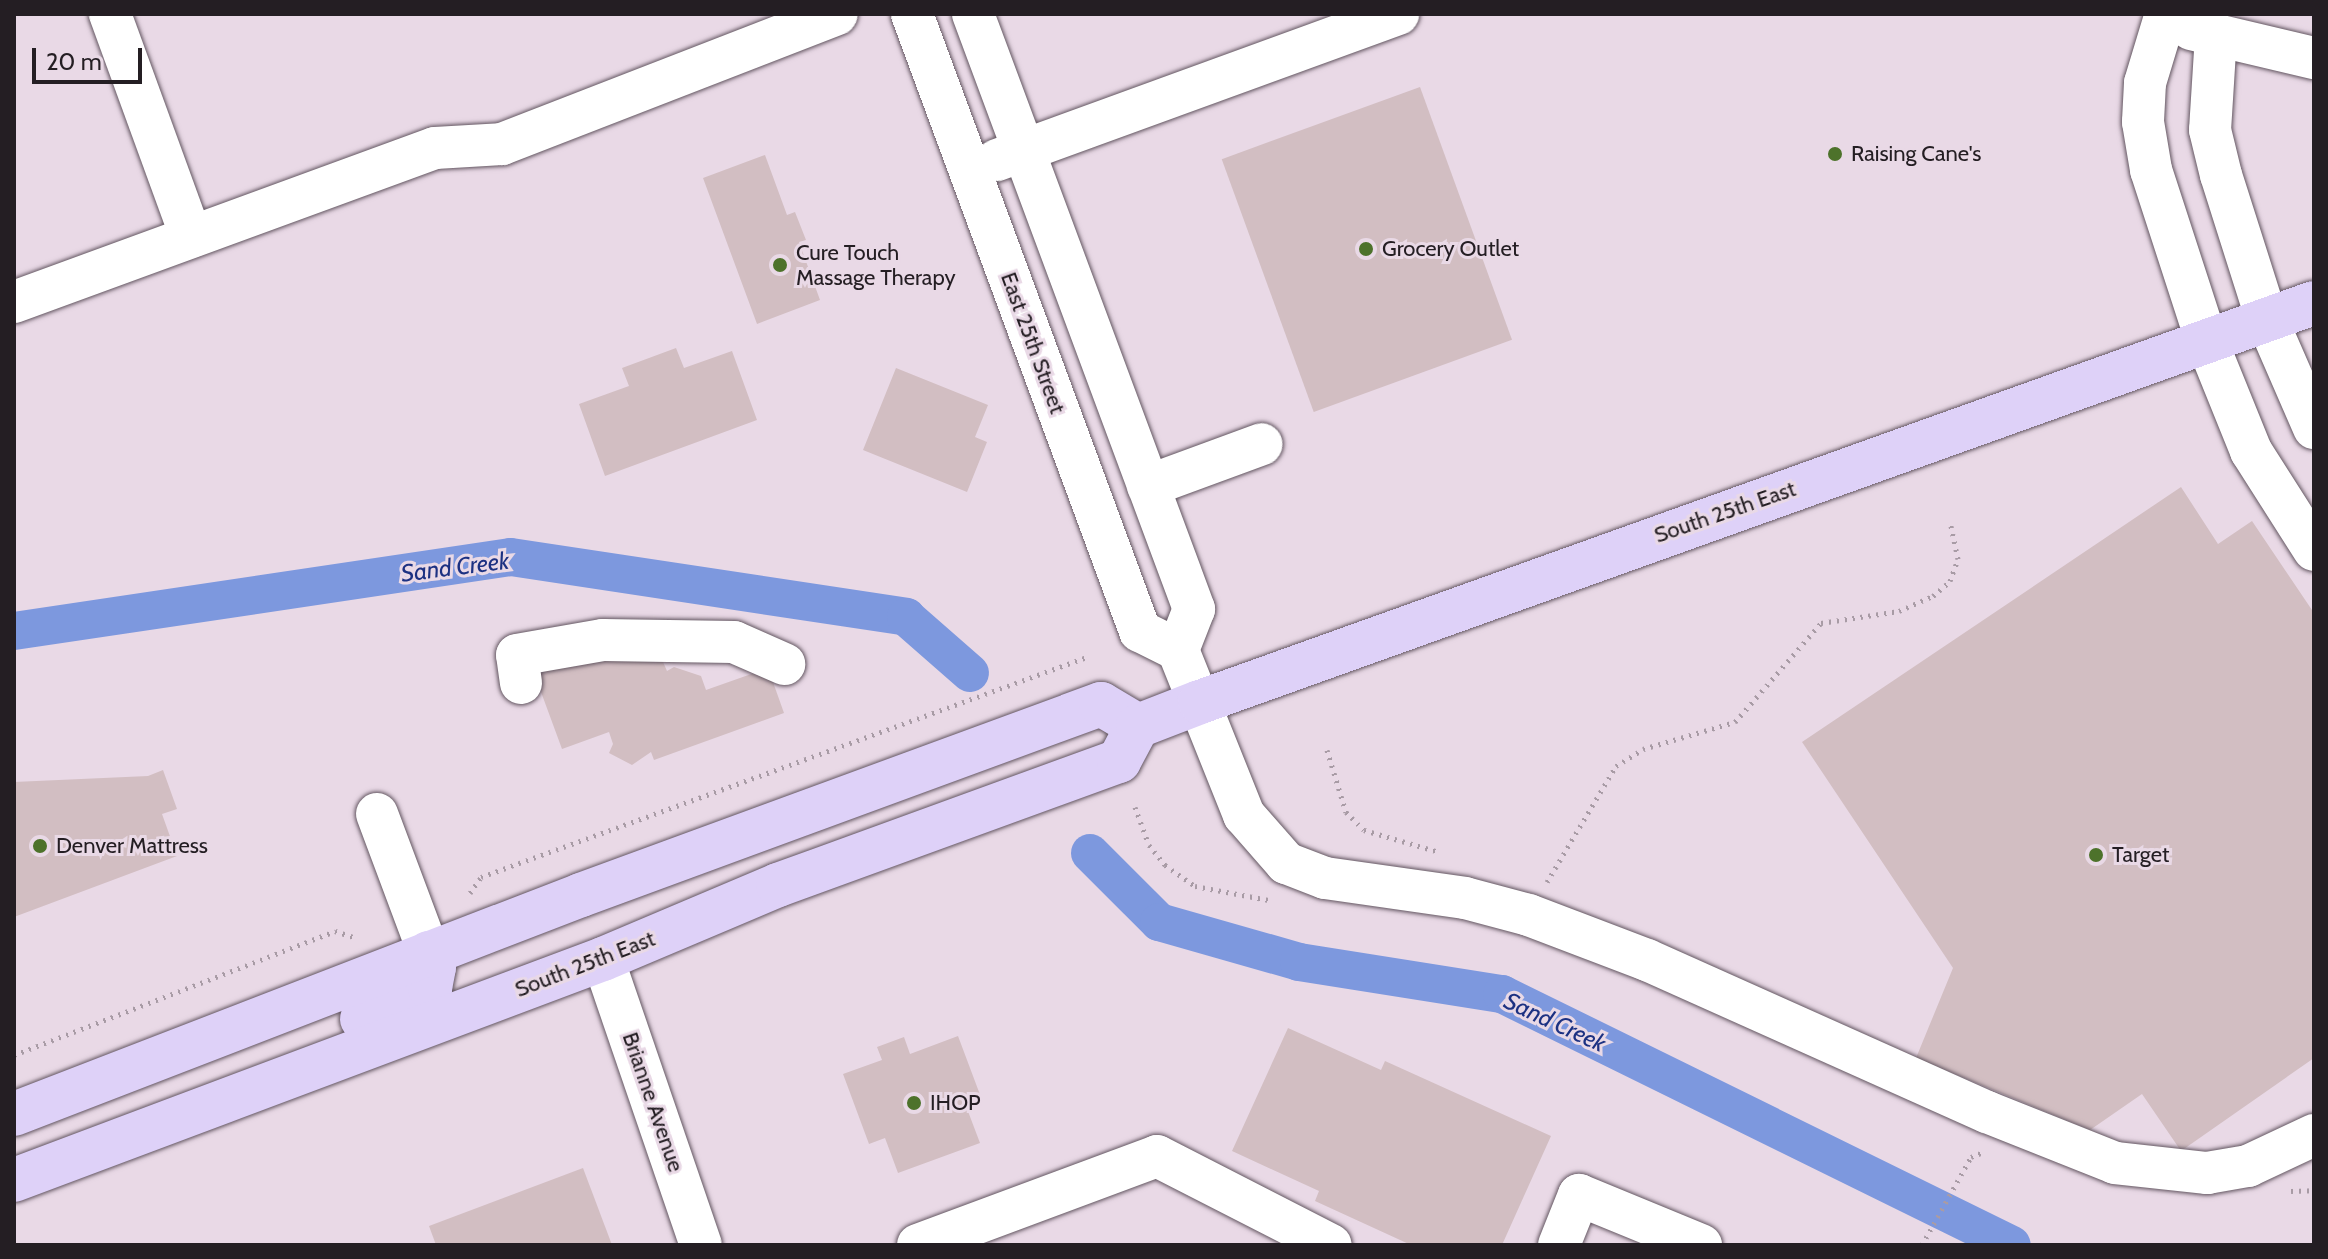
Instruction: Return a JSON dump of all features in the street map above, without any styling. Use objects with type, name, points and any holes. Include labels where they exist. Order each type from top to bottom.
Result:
[{"type":"main road","name":"South 25th East","points":[[14,1180],[603,959],[778,885],[1119,761],[1138,726],[1200,702],[2314,303]]},
{"type":"main road","points":[[14,1114],[429,953],[1101,704],[1138,726]]},
{"type":"main road","points":[[320,1065],[361,1019],[430,988],[434,967],[429,953]]},
{"type":"street","points":[[110,14],[191,237]]},
{"type":"street","points":[[14,302],[435,148],[502,144],[837,14]]},
{"type":"street","name":"East 25th Street","points":[[912,14],[1140,631],[1178,650]]},
{"type":"street","points":[[973,14],[1194,609],[1178,650],[1244,815],[1286,863],[1325,878],[1465,898],[1529,915],[1647,960],[1987,1112],[2115,1163],[2207,1173],[2248,1166],[2314,1135]]},
{"type":"street","points":[[970,171],[1398,14]]},
{"type":"street","points":[[2314,58],[2216,35],[2158,17],[2145,83],[2143,122],[2151,170],[2207,342],[2251,451],[2314,550]]},
{"type":"street","points":[[2216,35],[2210,130],[2267,320],[2314,428]]},
{"type":"street","points":[[1148,486],[1262,444]]},
{"type":"street","points":[[521,683],[517,655],[603,640],[734,642],[784,664]]},
{"type":"street","points":[[377,814],[429,953]]},
{"type":"street","name":"Brianne Avenue","points":[[603,959],[701,1245]]},
{"type":"street","points":[[918,1245],[1157,1156],[1331,1245]]},
{"type":"street","points":[[1559,1245],[1579,1195],[1701,1245]]},
{"type":"path","points":[[1544,888],[1616,766],[1655,745],[1735,722],[1821,623],[1899,611],[1933,596],[1950,581],[1958,559],[1950,522]]},
{"type":"path","points":[[466,900],[481,877],[1087,657]]},
{"type":"path","points":[[1327,750],[1346,812],[1364,830],[1450,855]]},
{"type":"path","points":[[1135,807],[1149,845],[1165,865],[1195,886]]},
{"type":"path","points":[[14,1055],[335,931],[366,941]]},
{"type":"path","points":[[1922,1245],[1971,1157]]},
{"type":"building","name":"Grocery Outlet","points":[[1420,87],[1512,340],[1314,412],[1222,159]]},
{"type":"building","points":[[765,155],[787,215],[795,212],[806,240],[799,242],[820,300],[757,324],[703,178]]},
{"type":"building","points":[[676,348],[684,368],[732,351],[757,420],[605,476],[579,404],[629,386],[622,368]]},
{"type":"building","points":[[896,368],[988,405],[975,437],[987,442],[967,492],[863,450]]},
{"type":"building","name":"Target","points":[[2181,487],[2218,544],[2252,521],[2314,613],[2314,1058],[2181,1151],[2142,1094],[2090,1130],[1916,1058],[1953,968],[1802,742]]},
{"type":"building","points":[[582,655],[660,655],[667,671],[674,667],[701,676],[706,690],[768,668],[784,713],[654,760],[651,752],[632,765],[609,753],[613,744],[609,732],[562,749],[534,673]]},
{"type":"building","points":[[163,770],[177,809],[162,814],[177,856],[14,917],[14,782],[148,776]]},
{"type":"building","points":[[1288,1028],[1381,1070],[1385,1061],[1551,1136],[1502,1245],[1411,1245],[1315,1201],[1319,1191],[1232,1151]]},
{"type":"building","name":"IHOP","points":[[958,1036],[982,1100],[966,1106],[980,1143],[898,1173],[885,1138],[869,1144],[843,1074],[882,1060],[877,1047],[904,1037],[910,1054]]},
{"type":"building","points":[[583,1168],[612,1245],[436,1245],[429,1226]]},
{"type":"waterway","name":"Sand Creek","points":[[14,631],[511,557],[906,617],[970,673]]},
{"type":"waterway","name":"Sand Creek","points":[[1090,853],[1159,922],[1299,962],[1502,994],[2012,1245]]},
{"type":"place","name":"Raising Cane's","points":[[1835,154]]},
{"type":"place","name":"Grocery Outlet","points":[[1366,249]]},
{"type":"place","name":"Cure Touch Massage Therapy","points":[[780,265]]},
{"type":"place","name":"Denver Mattress","points":[[40,846]]},
{"type":"place","name":"Target","points":[[2096,855]]},
{"type":"place","name":"IHOP","points":[[914,1103]]}]
